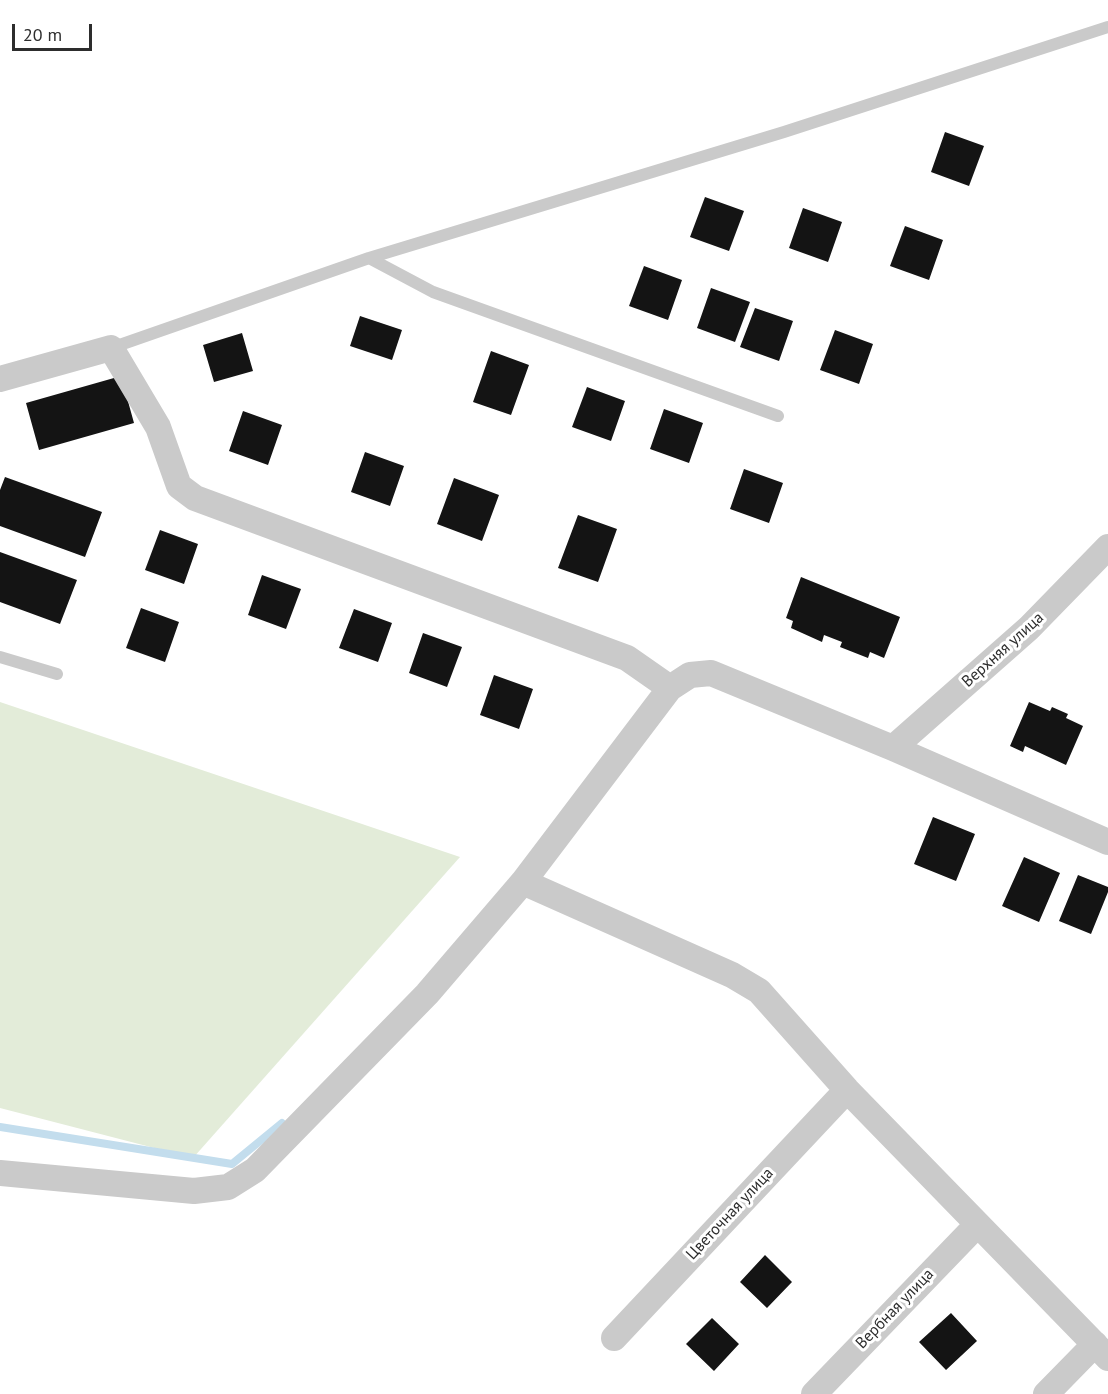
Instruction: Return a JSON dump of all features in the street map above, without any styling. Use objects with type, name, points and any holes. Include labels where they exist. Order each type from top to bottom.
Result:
[{"type":"street","points":[[0,379],[111,348],[159,427],[179,486],[195,498],[627,658],[670,688]]},
{"type":"street","name":"Верхняя улица","points":[[893,748],[1029,628],[1108,547]]},
{"type":"street","points":[[0,1173],[194,1191],[228,1187],[255,1170],[427,994],[524,882],[670,688],[690,675],[711,673],[893,748],[1108,842]]},
{"type":"street","points":[[524,882],[732,975],[759,991],[847,1090],[1102,1351],[1046,1394]]},
{"type":"street","name":"Цветочная улица","points":[[614,1338],[847,1090]]},
{"type":"street","name":"Вербная улица","points":[[814,1394],[977,1225]]},
{"type":"lane","points":[[111,348],[369,258],[784,132],[1108,27]]},
{"type":"lane","points":[[369,258],[432,292],[778,416]]},
{"type":"lane","points":[[0,657],[57,674]]},
{"type":"green space","points":[[0,702],[460,857],[193,1158],[0,1108]]},
{"type":"building","points":[[945,132],[984,146],[969,186],[931,172]]},
{"type":"building","points":[[705,197],[744,211],[729,251],[690,237]]},
{"type":"building","points":[[803,208],[842,222],[828,262],[789,248]]},
{"type":"building","points":[[905,226],[943,240],[929,280],[890,266]]},
{"type":"building","points":[[644,266],[682,280],[668,320],[629,306]]},
{"type":"building","points":[[711,288],[750,302],[735,342],[697,328]]},
{"type":"building","points":[[755,308],[793,321],[779,361],[740,347]]},
{"type":"building","points":[[360,316],[402,330],[392,360],[350,346]]},
{"type":"building","points":[[835,330],[873,344],[859,384],[820,370]]},
{"type":"building","points":[[242,333],[253,371],[214,382],[203,345]]},
{"type":"building","points":[[491,351],[529,365],[511,415],[473,402]]},
{"type":"building","points":[[121,376],[134,423],[39,450],[26,403]]},
{"type":"building","points":[[587,387],[625,401],[611,441],[572,427]]},
{"type":"building","points":[[664,409],[703,423],[689,463],[650,449]]},
{"type":"building","points":[[243,411],[282,425],[268,465],[229,451]]},
{"type":"building","points":[[365,452],[404,466],[390,506],[351,492]]},
{"type":"building","points":[[744,469],[783,483],[769,523],[730,509]]},
{"type":"building","points":[[5,477],[102,512],[85,557],[0,526],[0,490]]},
{"type":"building","points":[[454,478],[499,495],[482,541],[437,524]]},
{"type":"building","points":[[578,515],[617,529],[598,582],[558,568]]},
{"type":"building","points":[[160,530],[198,544],[184,584],[145,570]]},
{"type":"building","points":[[0,552],[77,580],[60,624],[0,602]]},
{"type":"building","points":[[262,575],[301,589],[286,629],[248,615]]},
{"type":"building","points":[[801,577],[900,617],[884,658],[870,652],[868,658],[840,647],[842,642],[824,635],[822,642],[791,628],[793,621],[786,618]]},
{"type":"building","points":[[141,608],[179,622],[165,662],[126,648]]},
{"type":"building","points":[[354,609],[392,623],[378,662],[339,648]]},
{"type":"building","points":[[423,633],[462,647],[447,687],[409,673]]},
{"type":"building","points":[[494,675],[533,689],[519,729],[480,715]]},
{"type":"building","points":[[1029,702],[1050,711],[1052,707],[1068,714],[1066,718],[1083,726],[1066,765],[1025,746],[1023,752],[1010,746]]},
{"type":"building","points":[[933,817],[975,834],[956,881],[914,864]]},
{"type":"building","points":[[1024,857],[1060,873],[1039,922],[1002,906]]},
{"type":"building","points":[[1078,875],[1108,887],[1091,934],[1059,921]]},
{"type":"building","points":[[765,1255],[792,1282],[767,1308],[740,1282]]},
{"type":"building","points":[[951,1313],[977,1341],[946,1370],[919,1342]]},
{"type":"building","points":[[712,1318],[739,1344],[714,1371],[686,1344]]},
{"type":"waterway","points":[[0,1127],[232,1164],[282,1123]]}]
